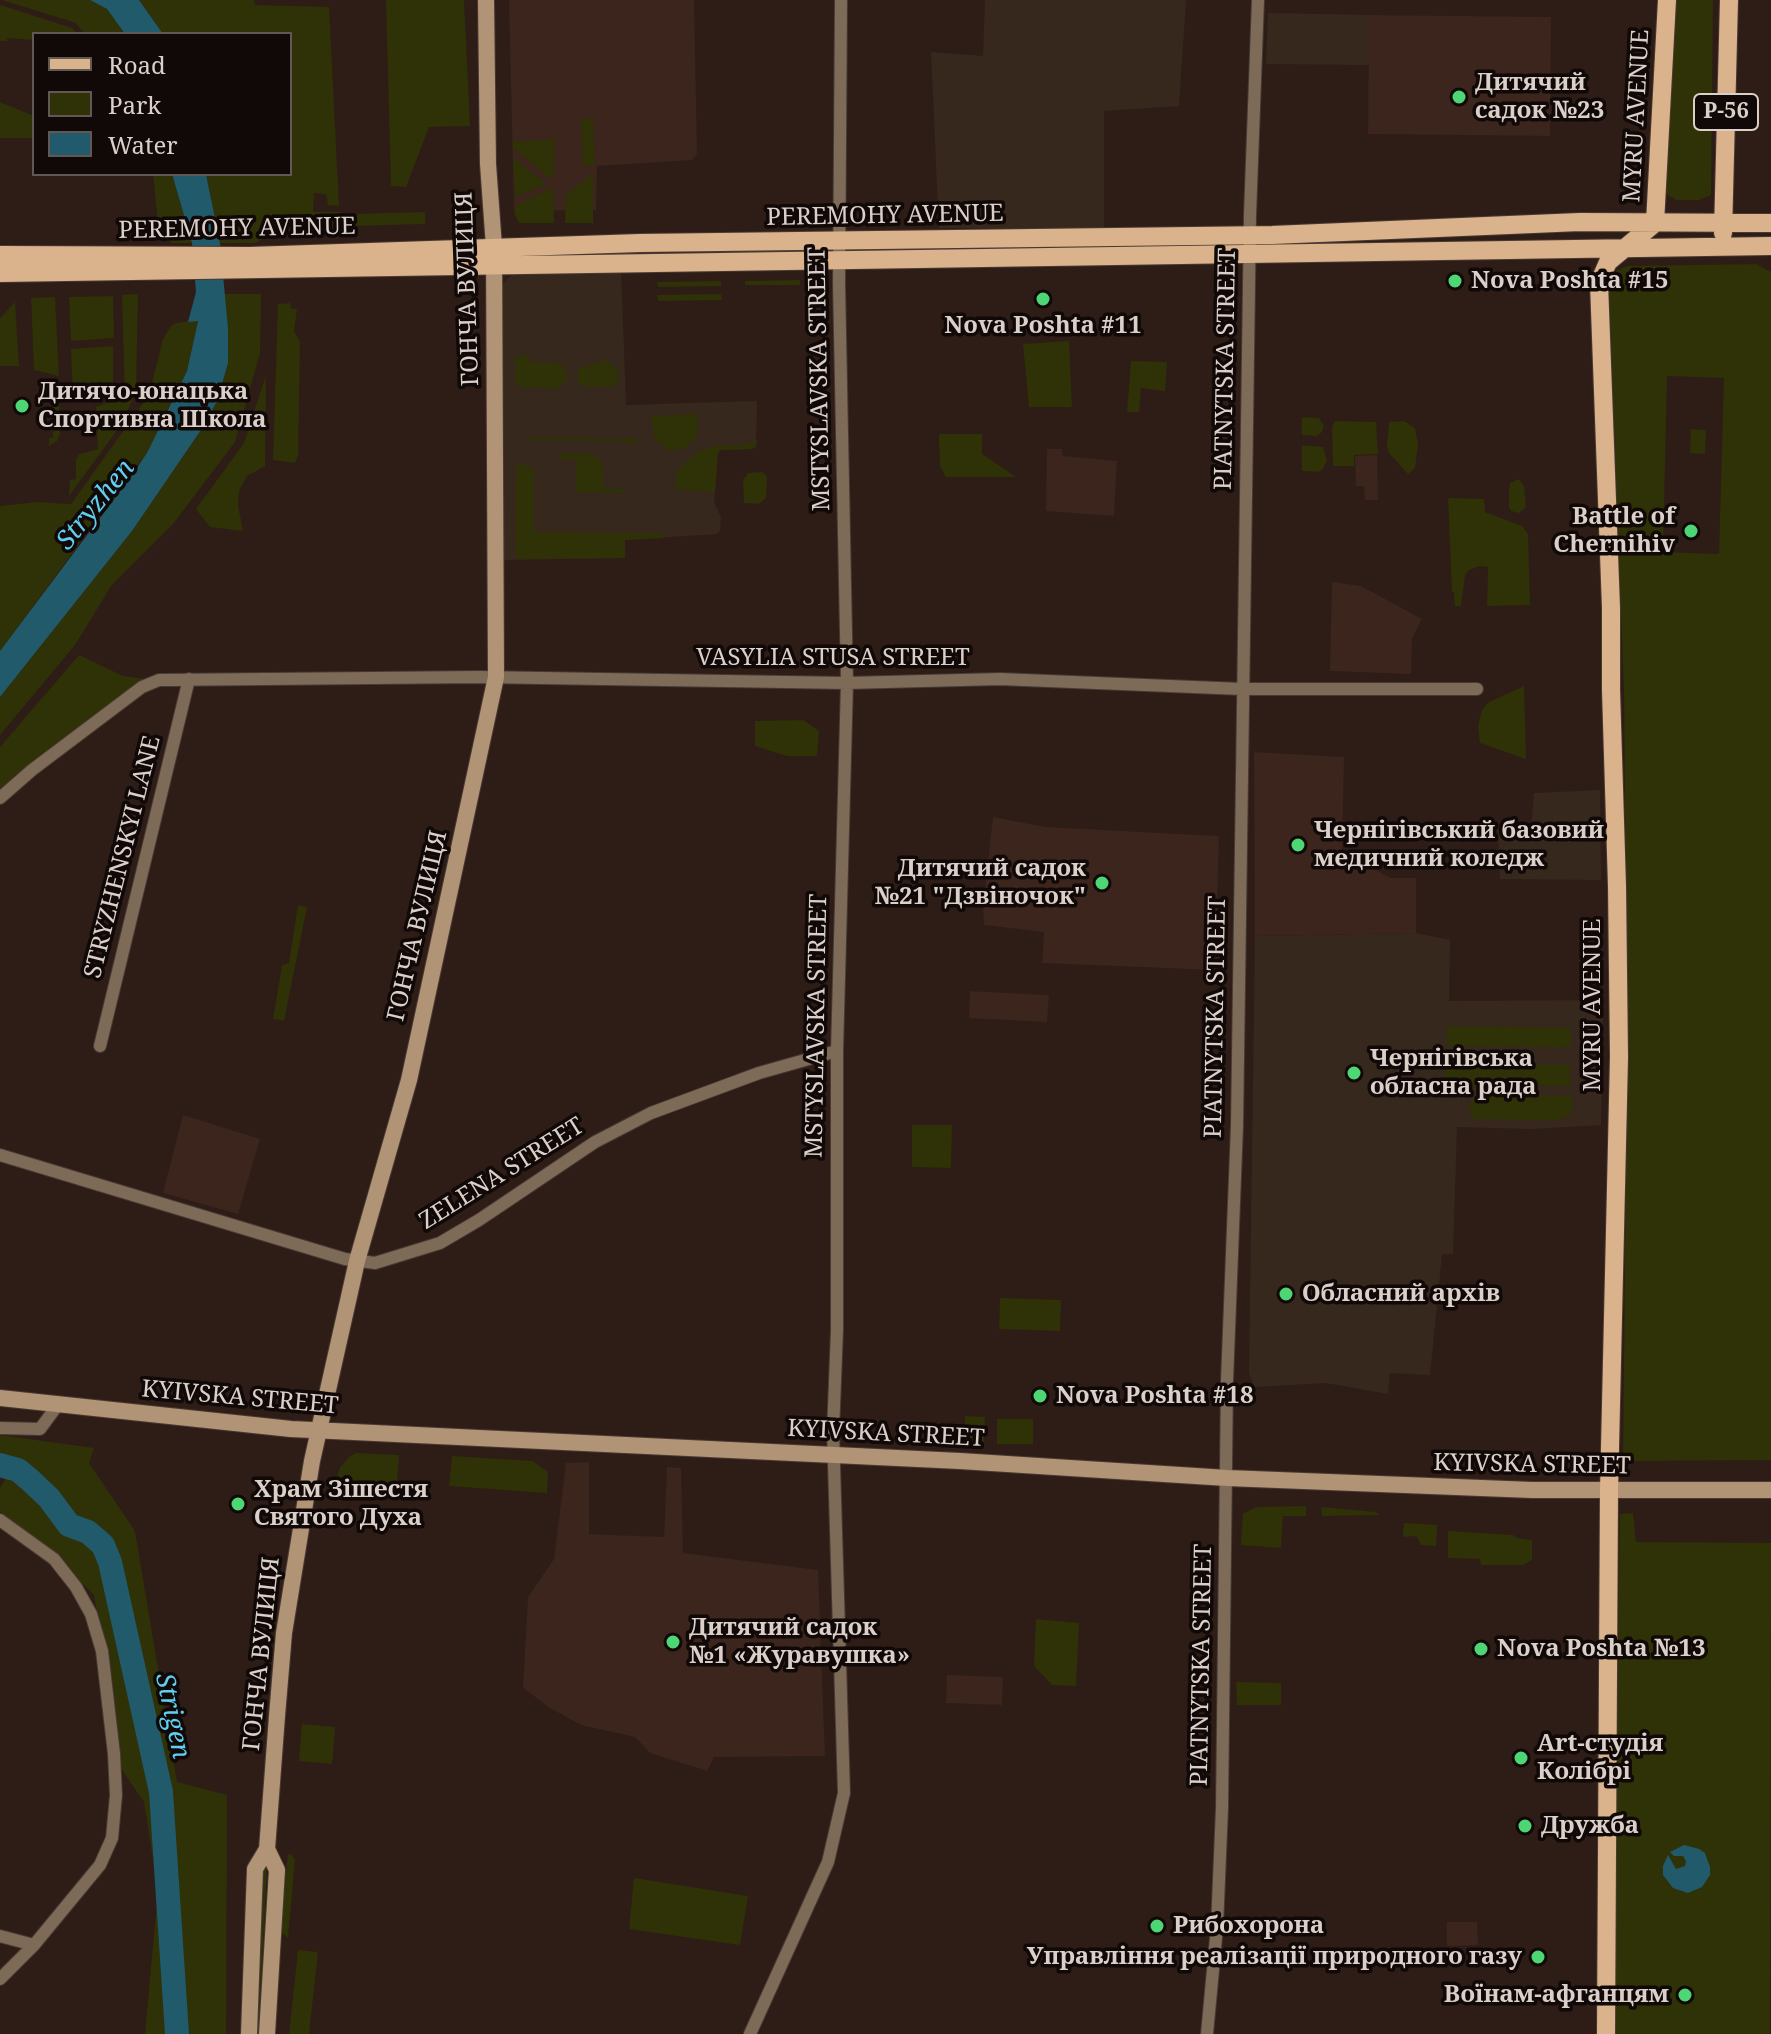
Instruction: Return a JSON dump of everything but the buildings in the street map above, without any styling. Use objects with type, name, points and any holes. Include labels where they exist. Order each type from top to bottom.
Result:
[{"type":"main road","name":"MYRU AVENUE","points":[[1606,2034],[1609,1491],[1619,1057],[1608,495],[1599,283],[1608,262],[1655,223],[1667,0]]},
{"type":"main road","name":"Р-56","points":[[1723,224],[1729,0]]},
{"type":"main road","name":"PEREMOHY AVENUE","points":[[1251,244],[1580,222],[1771,223]]},
{"type":"main road","points":[[1655,223],[1686,245]]},
{"type":"main road","points":[[1723,246],[1723,224],[1767,249]]},
{"type":"main road","name":"PEREMOHY AVENUE","points":[[0,273],[170,264],[494,255],[1251,244],[1621,249],[1686,245],[1767,249]]},
{"type":"main road","points":[[1570,248],[1586,257],[1599,283]]},
{"type":"main road","name":"PEREMOHY AVENUE","points":[[0,255],[132,254],[170,264]]},
{"type":"street","name":"ГОНЧА ВУЛИЦЯ","points":[[249,2034],[255,1869],[267,1849],[284,1633],[319,1430],[357,1261],[409,1080],[496,677],[494,255],[488,164],[486,0]]},
{"type":"street","name":"MSTYSLAVSKA STREET","points":[[750,2034],[828,1862],[844,1793],[834,1456],[837,1051],[847,683],[839,250],[841,0]]},
{"type":"street","name":"PIATNYTSKA STREET","points":[[1207,2034],[1217,1927],[1222,1808],[1227,1381],[1237,1126],[1242,689],[1258,0]]},
{"type":"street","name":"VASYLIA STUSA STREET","points":[[0,798],[142,687],[159,680],[496,677],[847,683],[1000,679],[1242,689],[1477,689]]},
{"type":"street","name":"STRYZHENSKYI LANE","points":[[100,1046],[189,679]]},
{"type":"street","name":"ZELENA STREET","points":[[0,1155],[357,1261],[375,1263],[440,1243],[595,1142],[651,1113],[759,1073],[837,1051]]},
{"type":"street","name":"KYIVSKA STREET","points":[[0,1398],[319,1430],[960,1461],[1227,1478],[1609,1491],[1771,1490]]},
{"type":"street","points":[[0,1428],[40,1429],[57,1406]]},
{"type":"street","points":[[0,1520],[54,1559],[76,1587],[91,1614],[102,1651],[116,1795],[108,1851],[34,1945],[0,1979]]},
{"type":"street","name":"ГОНЧА ВУЛИЦЯ","points":[[267,1849],[277,1870],[267,2034]]},
{"type":"street","points":[[0,1936],[34,1945]]},
{"type":"shaded area","points":[[509,0],[694,0],[697,154],[692,160],[597,166],[596,210],[514,211]]},
{"type":"shaded area","points":[[985,0],[1186,0],[1179,106],[1104,111],[1104,228],[939,228],[931,52],[983,56]]},
{"type":"shaded area","points":[[1268,13],[1369,15],[1369,65],[1266,64]]},
{"type":"shaded area","name":"Дитячий садок №23","points":[[1369,15],[1551,17],[1550,136],[1368,134]]},
{"type":"shaded area","points":[[621,269],[626,405],[757,401],[756,447],[721,450],[718,453],[714,502],[721,517],[717,534],[625,540],[625,558],[504,560],[503,283],[515,272]]},
{"type":"shaded area","points":[[1047,449],[1062,449],[1063,456],[1117,461],[1114,516],[1046,511]]},
{"type":"shaded area","points":[[1377,455],[1378,500],[1365,500],[1364,486],[1356,486],[1355,456]]},
{"type":"shaded area","points":[[1332,582],[1361,586],[1422,619],[1412,639],[1411,674],[1330,671]]},
{"type":"shaded area","name":"Чернігівський базовий медичний коледж","points":[[1254,752],[1344,757],[1342,852],[1391,878],[1416,878],[1416,933],[1255,936]]},
{"type":"shaded area","points":[[1600,790],[1601,880],[1500,879],[1498,830],[1531,829],[1534,793]]},
{"type":"shaded area","name":"Дитячий садок №21 \"Дзвіночок\"","points":[[993,817],[1045,827],[1219,836],[1215,970],[1042,963],[1044,932],[984,925],[983,906]]},
{"type":"shaded area","points":[[1416,933],[1450,940],[1449,1001],[1603,1000],[1601,1125],[1532,1129],[1457,1127],[1453,1254],[1442,1254],[1430,1375],[1390,1373],[1388,1394],[1326,1383],[1254,1387],[1249,1373],[1255,936]]},
{"type":"shaded area","points":[[970,991],[1049,995],[1047,1022],[969,1018]]},
{"type":"shaded area","points":[[183,1115],[260,1139],[238,1214],[163,1193]]},
{"type":"shaded area","name":"Дитячий садок №1 «Журавушка»","points":[[589,1462],[589,1534],[664,1537],[667,1467],[681,1468],[683,1553],[818,1570],[825,1756],[714,1757],[707,1771],[650,1753],[635,1737],[581,1725],[523,1688],[528,1597],[554,1559],[566,1463]]},
{"type":"shaded area","points":[[947,1675],[1003,1677],[1002,1705],[946,1703]]},
{"type":"shaded area","points":[[1447,1922],[1477,1922],[1478,1945],[1447,1946]]},
{"type":"green space","points":[[2,0],[90,0],[107,9],[124,32],[83,32],[76,23]]},
{"type":"green space","points":[[139,0],[254,0],[255,5],[329,7],[339,206],[328,205],[326,194],[314,193],[313,212],[341,212],[341,227],[279,230],[255,243],[220,243],[206,176],[292,176],[292,32],[162,32]]},
{"type":"green space","points":[[386,0],[464,0],[470,126],[429,127],[406,187],[391,186]]},
{"type":"green space","points":[[1670,0],[1713,0],[1711,195],[1699,200],[1676,200],[1666,194]]},
{"type":"green space","points":[[0,5],[72,28],[76,32],[32,32],[32,40],[7,38],[7,41],[0,41]]},
{"type":"green space","points":[[0,102],[32,115],[32,138],[0,138]]},
{"type":"green space","points":[[581,119],[593,119],[595,165],[583,166]]},
{"type":"green space","points":[[555,139],[553,178],[513,148],[512,142]]},
{"type":"green space","points":[[513,157],[546,184],[515,197]]},
{"type":"green space","points":[[593,173],[593,223],[565,223],[566,195]]},
{"type":"green space","points":[[153,176],[173,176],[192,243],[172,243],[159,234]]},
{"type":"green space","points":[[551,188],[554,223],[519,223],[514,213],[516,205]]},
{"type":"green space","points":[[425,212],[425,224],[352,226],[351,214]]},
{"type":"green space","points":[[1756,264],[1771,272],[1771,1460],[1623,1461],[1627,1057],[1624,691],[1609,288],[1616,271],[1627,266]],"holes":[[[1667,376],[1724,378],[1719,554],[1663,552]]]},
{"type":"green space","points":[[800,280],[800,285],[745,285],[745,281]]},
{"type":"green space","points":[[721,281],[721,286],[658,287],[657,282]]},
{"type":"green space","points":[[138,294],[136,392],[121,425],[69,496],[70,480],[76,479],[79,454],[98,449],[96,407],[125,396],[122,295]]},
{"type":"green space","points":[[223,294],[261,294],[260,353],[235,442],[173,524],[111,586],[75,645],[0,735],[0,697],[132,531],[201,430],[228,328]]},
{"type":"green space","points":[[721,294],[722,300],[658,301],[657,295]]},
{"type":"green space","points":[[113,296],[114,338],[71,341],[69,297]]},
{"type":"green space","points":[[55,297],[59,376],[34,370],[31,298]]},
{"type":"green space","points":[[15,302],[19,366],[0,366],[0,318]]},
{"type":"green space","points":[[290,303],[291,309],[297,309],[294,331],[300,342],[298,456],[295,463],[273,460],[278,304]]},
{"type":"green space","points":[[198,320],[187,371],[148,451],[0,651],[0,506],[37,502],[71,504],[149,395],[163,339],[171,326]]},
{"type":"green space","points":[[1069,341],[1072,407],[1029,407],[1023,344]]},
{"type":"green space","points":[[113,346],[113,388],[83,403],[73,400],[71,349]]},
{"type":"green space","points":[[529,355],[530,362],[559,363],[568,378],[565,383],[556,389],[519,387],[515,382],[515,356]]},
{"type":"green space","points":[[606,360],[618,370],[619,380],[614,387],[586,387],[579,383],[577,371],[580,368]]},
{"type":"green space","points":[[1131,361],[1167,362],[1165,391],[1141,388],[1139,412],[1127,412]]},
{"type":"green space","points":[[266,375],[265,466],[247,476],[239,491],[243,531],[210,527],[196,509],[244,443]]},
{"type":"green space","points":[[53,387],[59,387],[60,434],[57,441],[49,446],[49,438],[53,438]]},
{"type":"green space","points":[[698,414],[697,437],[683,449],[669,451],[655,440],[651,416]]},
{"type":"green space","points":[[1302,417],[1319,418],[1324,426],[1322,432],[1317,436],[1302,435]]},
{"type":"green space","points":[[1335,421],[1376,422],[1378,454],[1354,455],[1354,466],[1333,466],[1332,427]]},
{"type":"green space","points":[[1404,421],[1415,428],[1418,444],[1415,468],[1408,474],[1389,453],[1387,445],[1389,422]]},
{"type":"green space","points":[[1691,429],[1706,430],[1705,454],[1690,453]]},
{"type":"green space","points":[[939,434],[982,434],[982,454],[1016,477],[946,477],[940,466]]},
{"type":"green space","points":[[529,437],[637,438],[636,445],[623,441],[529,440]]},
{"type":"green space","points":[[757,440],[756,447],[752,449],[721,450],[718,453],[715,492],[675,489],[677,471],[696,453],[713,446],[745,445]]},
{"type":"green space","points":[[1302,445],[1323,447],[1327,460],[1323,469],[1318,472],[1302,471]]},
{"type":"green space","points":[[559,453],[589,454],[599,458],[604,488],[624,489],[624,493],[576,492],[576,460],[559,459]]},
{"type":"green space","points":[[516,462],[534,469],[534,532],[663,533],[663,538],[625,540],[625,558],[516,559]]},
{"type":"green space","points":[[762,472],[767,476],[766,498],[759,504],[744,503],[743,480],[748,473]]},
{"type":"green space","points":[[1519,479],[1524,486],[1526,507],[1519,513],[1511,511],[1509,507],[1509,489],[1510,483]]},
{"type":"green space","points":[[1448,498],[1484,499],[1485,512],[1522,526],[1528,534],[1530,605],[1487,606],[1488,567],[1480,566],[1465,575],[1461,606],[1455,606]]},
{"type":"green space","points":[[79,655],[123,676],[145,679],[0,789],[0,747]]},
{"type":"green space","points":[[1524,686],[1526,759],[1480,743],[1478,726],[1482,710],[1489,702]]},
{"type":"green space","points":[[803,720],[819,731],[817,756],[787,756],[755,746],[755,721]]},
{"type":"green space","points":[[298,905],[307,907],[284,1021],[273,1019],[282,965],[289,963]]},
{"type":"green space","points":[[1447,1026],[1571,1028],[1571,1047],[1447,1046]]},
{"type":"green space","points":[[1445,1065],[1571,1065],[1570,1086],[1445,1085]]},
{"type":"green space","points":[[1476,1096],[1573,1096],[1572,1113],[1559,1120],[1472,1119],[1469,1104]]},
{"type":"green space","points":[[912,1125],[952,1125],[951,1168],[912,1167]]},
{"type":"green space","points":[[1000,1298],[1061,1300],[1060,1331],[999,1329]]},
{"type":"green space","points":[[965,1416],[985,1417],[984,1442],[964,1441]]},
{"type":"green space","points":[[997,1419],[1033,1419],[1033,1444],[997,1444]]},
{"type":"green space","points":[[0,1435],[94,1448],[89,1463],[135,1531],[177,1782],[227,1795],[226,2034],[145,2034],[158,1891],[144,1802],[122,1770],[94,1595],[36,1539],[0,1512],[0,1488],[15,1463],[10,1468],[0,1462]]},
{"type":"green space","points":[[356,1453],[399,1455],[396,1492],[333,1493],[340,1467]]},
{"type":"green space","points":[[452,1456],[533,1461],[548,1472],[547,1493],[449,1486]]},
{"type":"green space","points":[[1306,1506],[1306,1516],[1283,1516],[1281,1548],[1241,1545],[1243,1514],[1256,1507]]},
{"type":"green space","points":[[1321,1507],[1376,1512],[1380,1515],[1322,1516]]},
{"type":"green space","points":[[1633,1513],[1636,1542],[1771,1543],[1770,2034],[1613,2034],[1620,1514]]},
{"type":"green space","points":[[1404,1523],[1437,1525],[1436,1546],[1421,1545],[1416,1536],[1403,1537]]},
{"type":"green space","points":[[1448,1531],[1513,1535],[1532,1540],[1532,1560],[1523,1565],[1481,1565],[1480,1559],[1448,1558]]},
{"type":"green space","points":[[1036,1619],[1079,1623],[1076,1686],[1052,1685],[1034,1666]]},
{"type":"green space","points":[[1236,1682],[1281,1683],[1281,1705],[1237,1705]]},
{"type":"green space","points":[[302,1724],[335,1727],[332,1764],[299,1761]]},
{"type":"green space","points":[[288,1854],[295,1860],[288,1938],[280,1931]]},
{"type":"green space","points":[[263,1865],[267,1865],[259,2034],[254,2034]]},
{"type":"green space","points":[[634,1878],[748,1896],[740,1945],[629,1929]]},
{"type":"green space","points":[[298,1950],[318,1952],[309,2034],[289,2034]]},
{"type":"water","points":[[90,0],[139,0],[162,32],[124,32],[107,9]]},
{"type":"water","points":[[173,176],[206,176],[220,243],[228,363],[217,401],[201,430],[132,531],[0,697],[0,651],[133,474],[148,451],[187,371],[198,321],[188,322],[196,292],[192,243]]},
{"type":"water","points":[[1684,1845],[1705,1853],[1710,1867],[1710,1875],[1702,1887],[1688,1893],[1673,1888],[1663,1875],[1668,1855],[1676,1869],[1685,1866],[1683,1856],[1674,1856],[1670,1852]]},
{"type":"waterway","name":"Strigen","points":[[0,1465],[18,1470],[30,1480],[49,1498],[69,1525],[88,1532],[103,1545],[110,1562],[161,1792],[177,2034]]},
{"type":"place","name":"Дитячий садок №23","points":[[1459,97]]},
{"type":"place","name":"Nova Poshta #15","points":[[1455,281]]},
{"type":"place","name":"Nova Poshta #11","points":[[1043,299]]},
{"type":"place","name":"Дитячо-юнацька Спортивна Школа","points":[[22,406]]},
{"type":"place","name":"Battle of Chernihiv","points":[[1691,531]]},
{"type":"place","name":"Чернігівський базовий медичний коледж","points":[[1298,845]]},
{"type":"place","name":"Дитячий садок №21 \"Дзвіночок\"","points":[[1102,883]]},
{"type":"place","name":"Чернігівська обласна рада","points":[[1354,1073]]},
{"type":"place","name":"Обласний архів","points":[[1286,1294]]},
{"type":"place","name":"Nova Poshta #18","points":[[1040,1396]]},
{"type":"place","name":"Храм Зішестя Святого Духа","points":[[238,1504]]},
{"type":"place","name":"Дитячий садок №1 «Журавушка»","points":[[673,1642]]},
{"type":"place","name":"Nova Poshta №13","points":[[1481,1649]]},
{"type":"place","name":"Art-студія Колібрі","points":[[1521,1758]]},
{"type":"place","name":"Дружба","points":[[1525,1826]]},
{"type":"place","name":"Рибохорона","points":[[1157,1926]]},
{"type":"place","name":"Управління реалізації природного газу","points":[[1538,1957]]},
{"type":"place","name":"Воїнам-афганцям","points":[[1685,1995]]},
{"type":"water label","name":"Stryzhen","points":[[96,505]]}]
